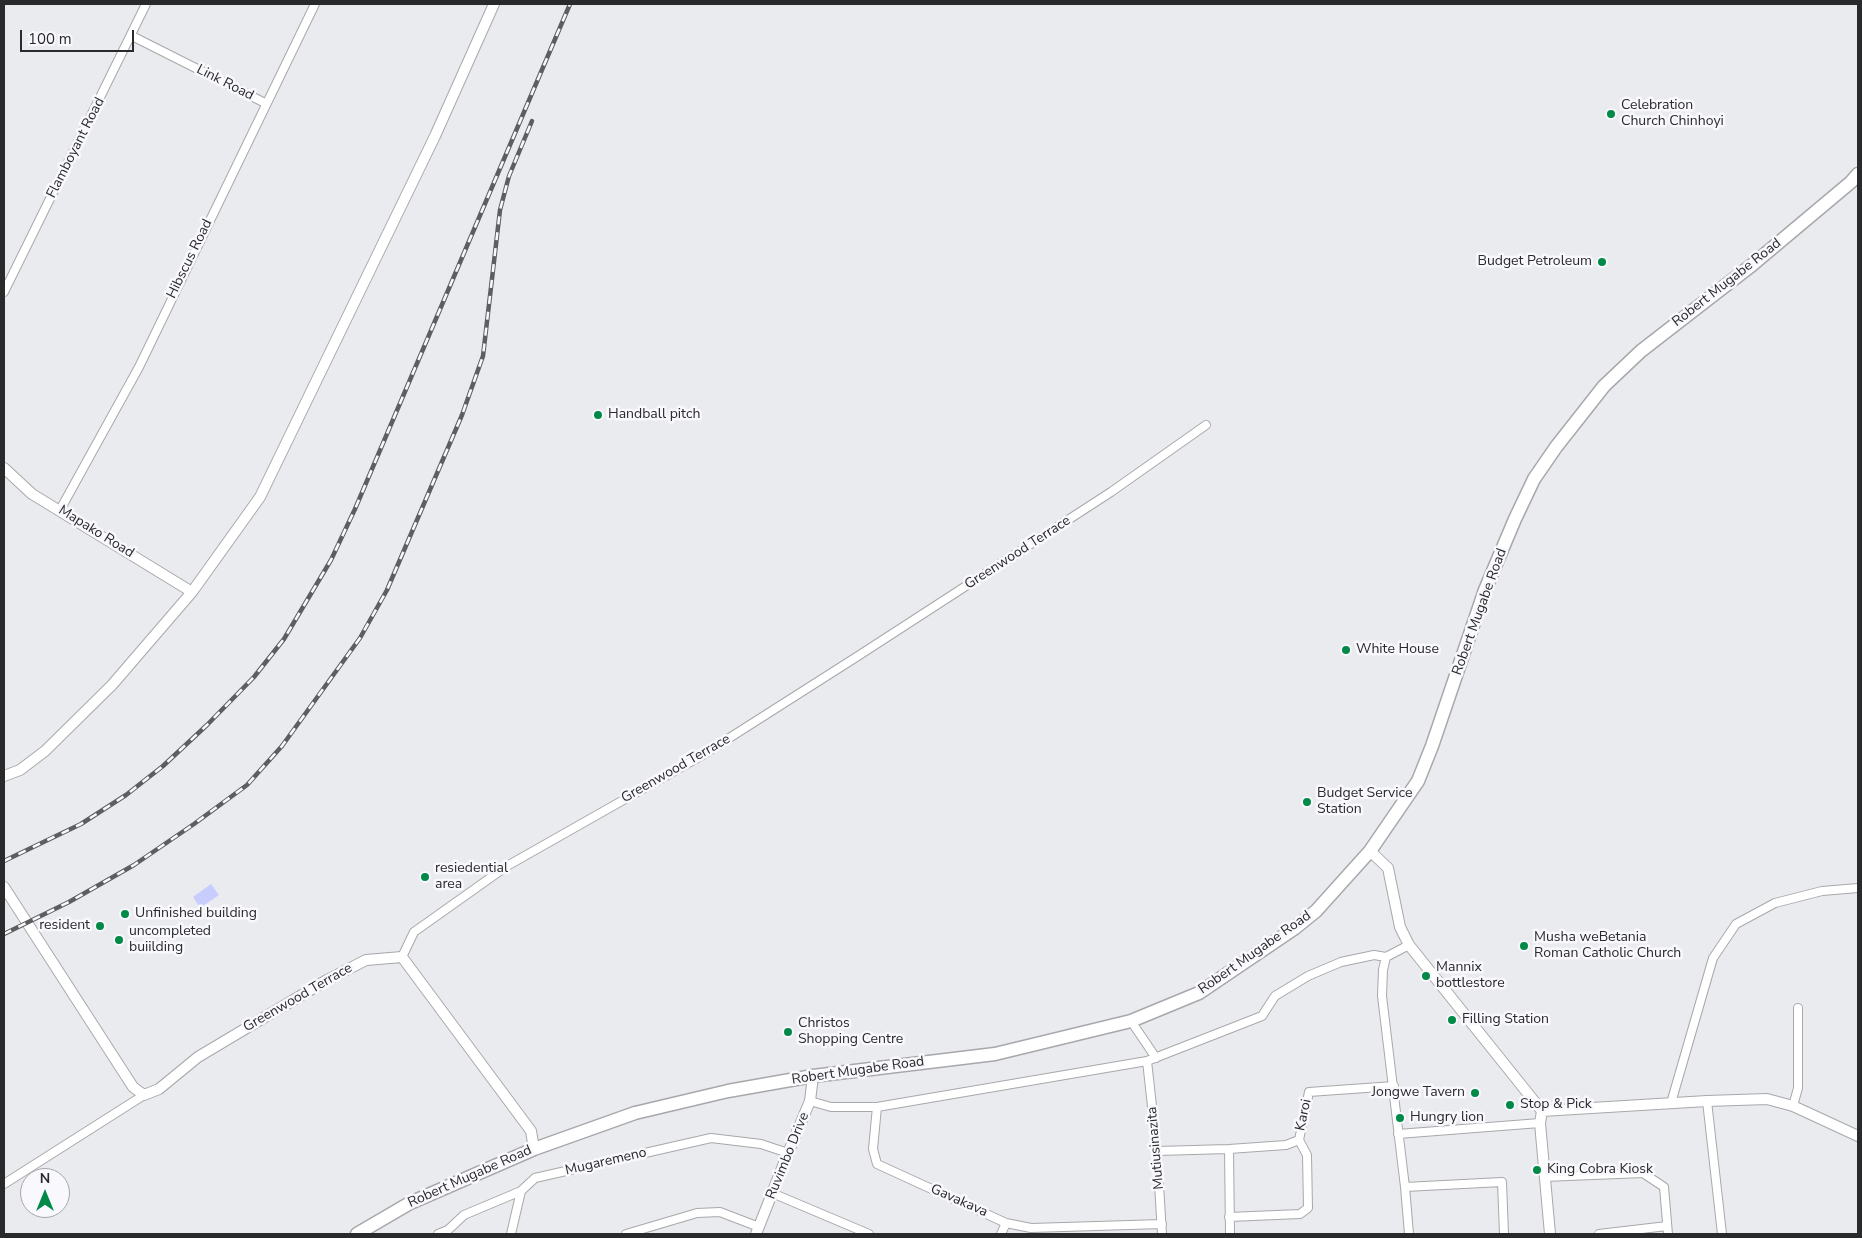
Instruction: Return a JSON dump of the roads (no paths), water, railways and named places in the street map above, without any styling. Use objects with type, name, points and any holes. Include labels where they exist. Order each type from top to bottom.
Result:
[{"type":"main road","name":"Robert Mugabe Road","points":[[357,1234],[410,1202],[534,1149],[635,1113],[728,1090],[813,1076],[995,1054],[1131,1021],[1199,993],[1295,928],[1316,911],[1370,850],[1418,781],[1432,746],[1485,590],[1534,479],[1556,447],[1604,386],[1641,351],[1752,265],[1851,182],[1858,174]]},
{"type":"street","name":"Flamboyant Road","points":[[4,292],[132,36],[146,4]]},
{"type":"street","name":"Hibscus Road","points":[[60,510],[138,367],[265,103],[315,4]]},
{"type":"street","points":[[4,776],[20,770],[45,751],[112,685],[192,592],[260,497],[434,136],[494,4]]},
{"type":"street","name":"Link Road","points":[[132,36],[265,103]]},
{"type":"street","name":"Greenwood Terrace","points":[[4,1184],[144,1095],[159,1089],[198,1057],[327,980],[366,960],[402,957],[414,932],[507,866],[709,751],[1111,492],[1206,425]]},
{"type":"street","name":"Mapako Road","points":[[4,468],[32,494],[192,592]]},
{"type":"street","points":[[1370,850],[1388,868],[1400,926],[1409,945],[1542,1111],[1540,1123],[1550,1234]]},
{"type":"street","points":[[4,887],[133,1087],[144,1095]]},
{"type":"street","points":[[1671,1103],[1713,958],[1736,924],[1775,903],[1822,891],[1858,888]]},
{"type":"street","points":[[810,1101],[832,1107],[877,1107],[1151,1060],[1262,1016],[1275,996],[1316,972],[1341,962],[1374,955],[1386,957],[1409,945]]},
{"type":"street","points":[[402,957],[531,1131],[534,1149]]},
{"type":"street","points":[[1386,957],[1383,970],[1382,996],[1406,1187],[1409,1234]]},
{"type":"street","points":[[1793,1106],[1798,1088],[1798,1008]]},
{"type":"street","points":[[1131,1021],[1144,1039],[1151,1060]]},
{"type":"street","name":"Mutiusinazita","points":[[1151,1060],[1162,1234]]},
{"type":"street","name":"Ruvimbo Drive","points":[[758,1231],[810,1101],[813,1076]]},
{"type":"street","name":"Karoi","points":[[1157,1151],[1286,1146],[1299,1140],[1309,1092],[1394,1086]]},
{"type":"street","points":[[1542,1111],[1707,1100],[1767,1099],[1793,1106],[1858,1136]]},
{"type":"street","points":[[1707,1100],[1722,1234]]},
{"type":"street","name":"Gavakava","points":[[877,1107],[873,1149],[877,1164],[1006,1223],[1031,1228],[1162,1224]]},
{"type":"street","points":[[1398,1134],[1540,1123]]},
{"type":"street","name":"Mugaremeno","points":[[438,1234],[448,1230],[464,1215],[521,1191],[535,1178],[712,1138],[761,1144],[788,1153]]},
{"type":"street","points":[[1229,1217],[1300,1214],[1308,1208],[1307,1155],[1299,1140]]},
{"type":"street","points":[[1230,1149],[1230,1234]]},
{"type":"street","points":[[1544,1177],[1643,1174],[1664,1187],[1667,1230],[1599,1234]]},
{"type":"street","points":[[1406,1187],[1502,1182],[1504,1234]]},
{"type":"street","points":[[511,1234],[521,1191]]},
{"type":"street","points":[[772,1193],[869,1234]]},
{"type":"street","points":[[626,1234],[697,1213],[720,1212],[758,1231]]},
{"type":"street","points":[[1001,1234],[1006,1223]]},
{"type":"water","points":[[211,884],[219,895],[200,908],[193,897]]},
{"type":"railway","points":[[4,861],[81,824],[126,795],[163,766],[254,677],[284,639],[331,560],[355,509],[570,4]]},
{"type":"railway","points":[[4,934],[69,902],[134,865],[247,785],[282,746],[360,638],[387,590],[462,415],[483,356],[500,210],[509,176],[532,121]]},
{"type":"place","name":"Celebration Church Chinhoyi","points":[[1611,114]]},
{"type":"place","name":"Budget Petroleum","points":[[1602,262]]},
{"type":"place","name":"Handball pitch","points":[[598,415]]},
{"type":"place","name":"White House","points":[[1346,650]]},
{"type":"place","name":"Budget Service Station","points":[[1307,802]]},
{"type":"place","name":"resiedential area","points":[[425,877]]},
{"type":"place","name":"Unfinished building","points":[[125,914]]},
{"type":"place","name":"resident","points":[[100,926]]},
{"type":"place","name":"uncompleted buiilding","points":[[119,940]]},
{"type":"place","name":"Musha weBetania Roman Catholic Church","points":[[1524,946]]},
{"type":"place","name":"Mannix bottlestore","points":[[1426,976]]},
{"type":"place","name":"Filling Station","points":[[1452,1020]]},
{"type":"place","name":"Christos Shopping Centre","points":[[788,1032]]},
{"type":"place","name":"Jongwe Tavern","points":[[1475,1093]]},
{"type":"place","name":"Stop & Pick","points":[[1510,1105]]},
{"type":"place","name":"Hungry lion","points":[[1400,1118]]},
{"type":"place","name":"King Cobra Kiosk","points":[[1537,1170]]}]
